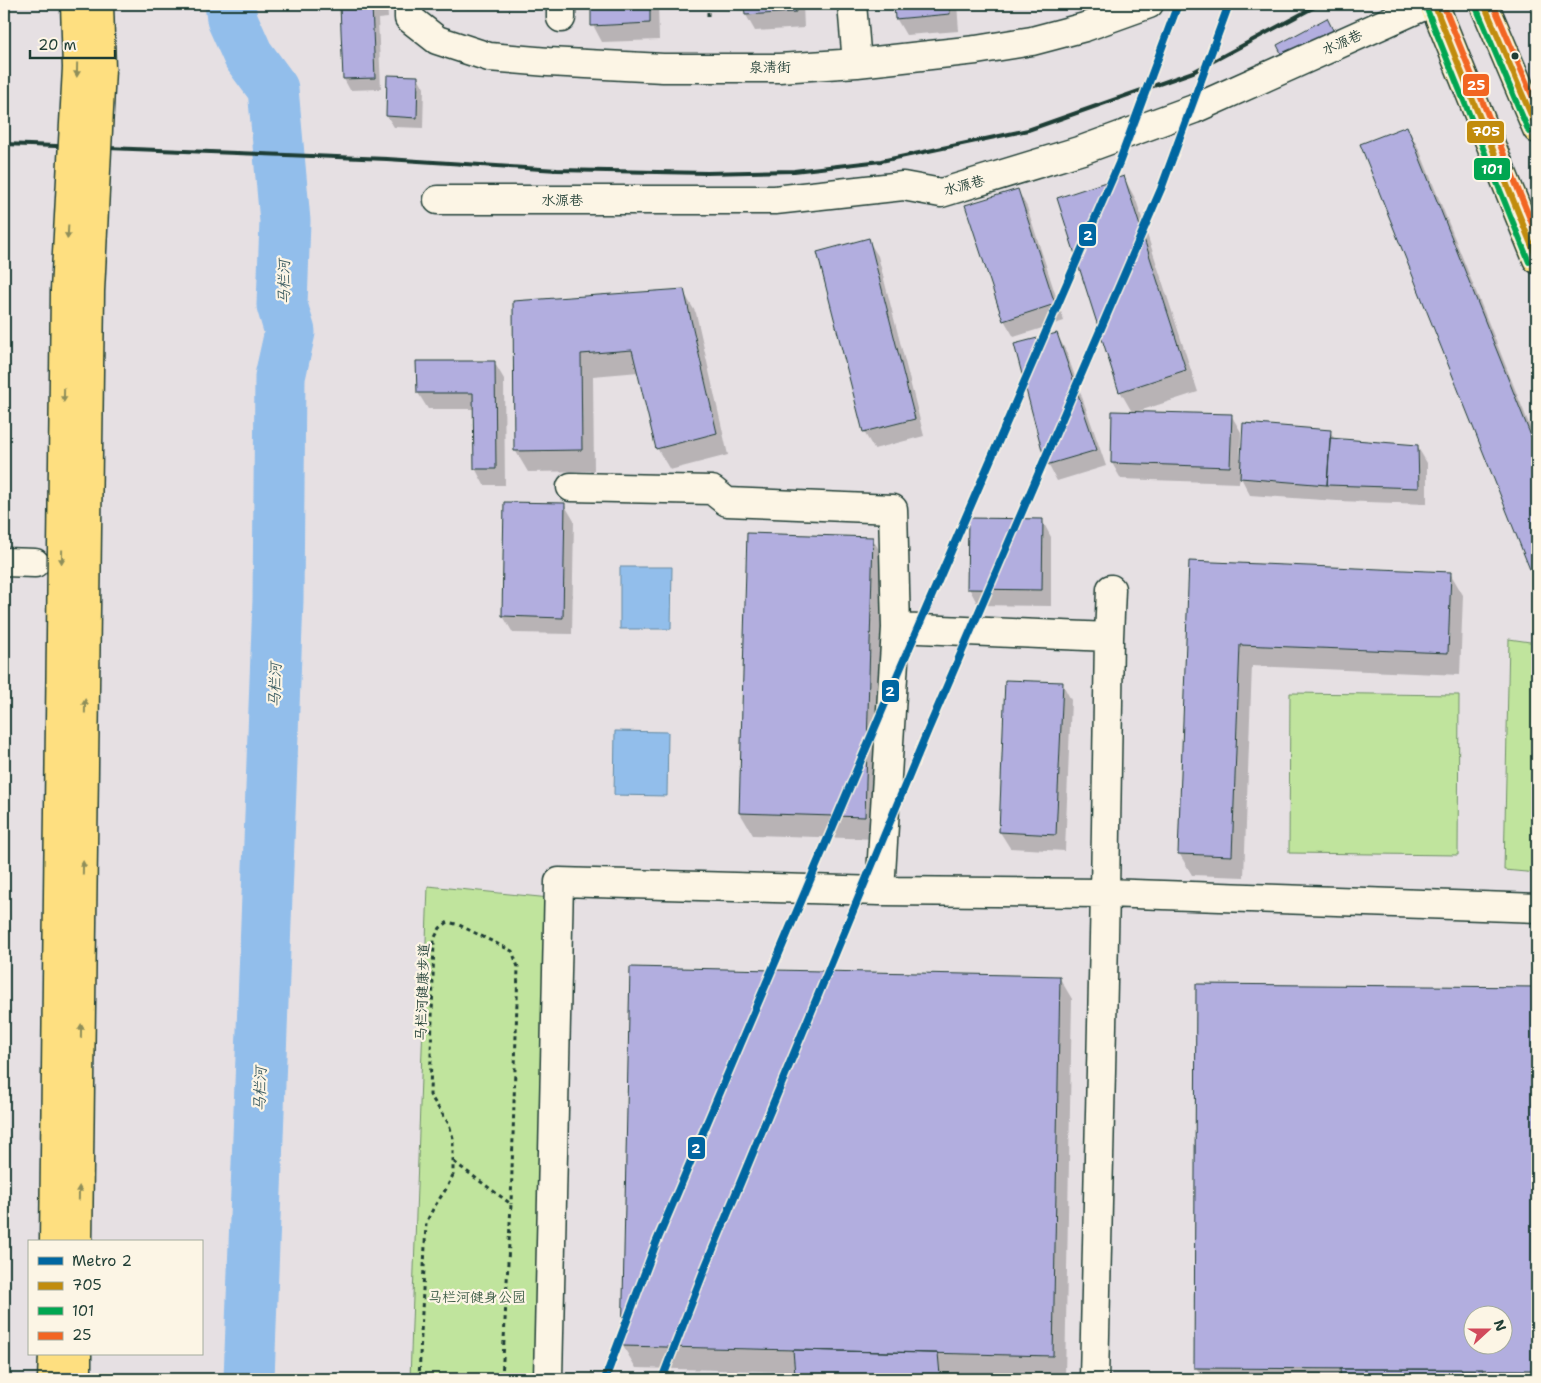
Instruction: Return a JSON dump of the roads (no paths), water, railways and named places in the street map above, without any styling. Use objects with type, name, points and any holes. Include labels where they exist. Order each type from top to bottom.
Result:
[{"type":"main road","points":[[54,1240],[65,290],[77,68],[75,4]]},
{"type":"main road","points":[[78,1240],[90,291],[102,69],[100,4]]},
{"type":"main road","points":[[1434,4],[1537,260]]},
{"type":"main road","points":[[1484,4],[1537,129]]},
{"type":"main road","points":[[52,1379],[53,1356]]},
{"type":"main road","points":[[77,1356],[77,1379]]},
{"type":"street","name":"泉清街","points":[[409,4],[410,18],[437,40],[489,57],[663,68],[779,68],[857,63],[976,50],[1032,41],[1085,27],[1149,4]]},
{"type":"street","points":[[852,4],[857,63]]},
{"type":"street","name":"水源巷","points":[[438,200],[774,200],[903,186],[941,194],[1082,150],[1194,109],[1428,4]]},
{"type":"street","points":[[571,488],[712,490],[727,502],[894,509],[896,628],[880,891]]},
{"type":"street","points":[[4,562],[35,563]]},
{"type":"street","points":[[1094,1379],[1111,590]]},
{"type":"street","points":[[896,628],[1109,637]]},
{"type":"street","points":[[548,1379],[559,882],[880,891],[1105,893],[1537,908]]},
{"type":"water","points":[[620,567],[672,567],[671,629],[620,629]]},
{"type":"water","points":[[615,731],[668,732],[667,796],[614,795]]},
{"type":"waterway","name":"马栏河","points":[[230,4],[232,19],[248,55],[273,89],[285,221],[282,305],[290,332],[280,377],[278,600],[249,1379]]},
{"type":"railway","points":[[4,144],[387,159],[557,170],[707,173],[794,171],[881,161],[1028,130],[1193,72],[1320,4]]},
{"type":"metro line","name":"2","points":[[605,1379],[656,1243],[884,706],[1119,163],[1178,4]]},
{"type":"metro line","name":"2","points":[[662,1379],[705,1268],[928,730],[1161,189],[1229,4]]},
{"type":"park label","name":"马栏河健身公园","points":[[477,1297]]}]
